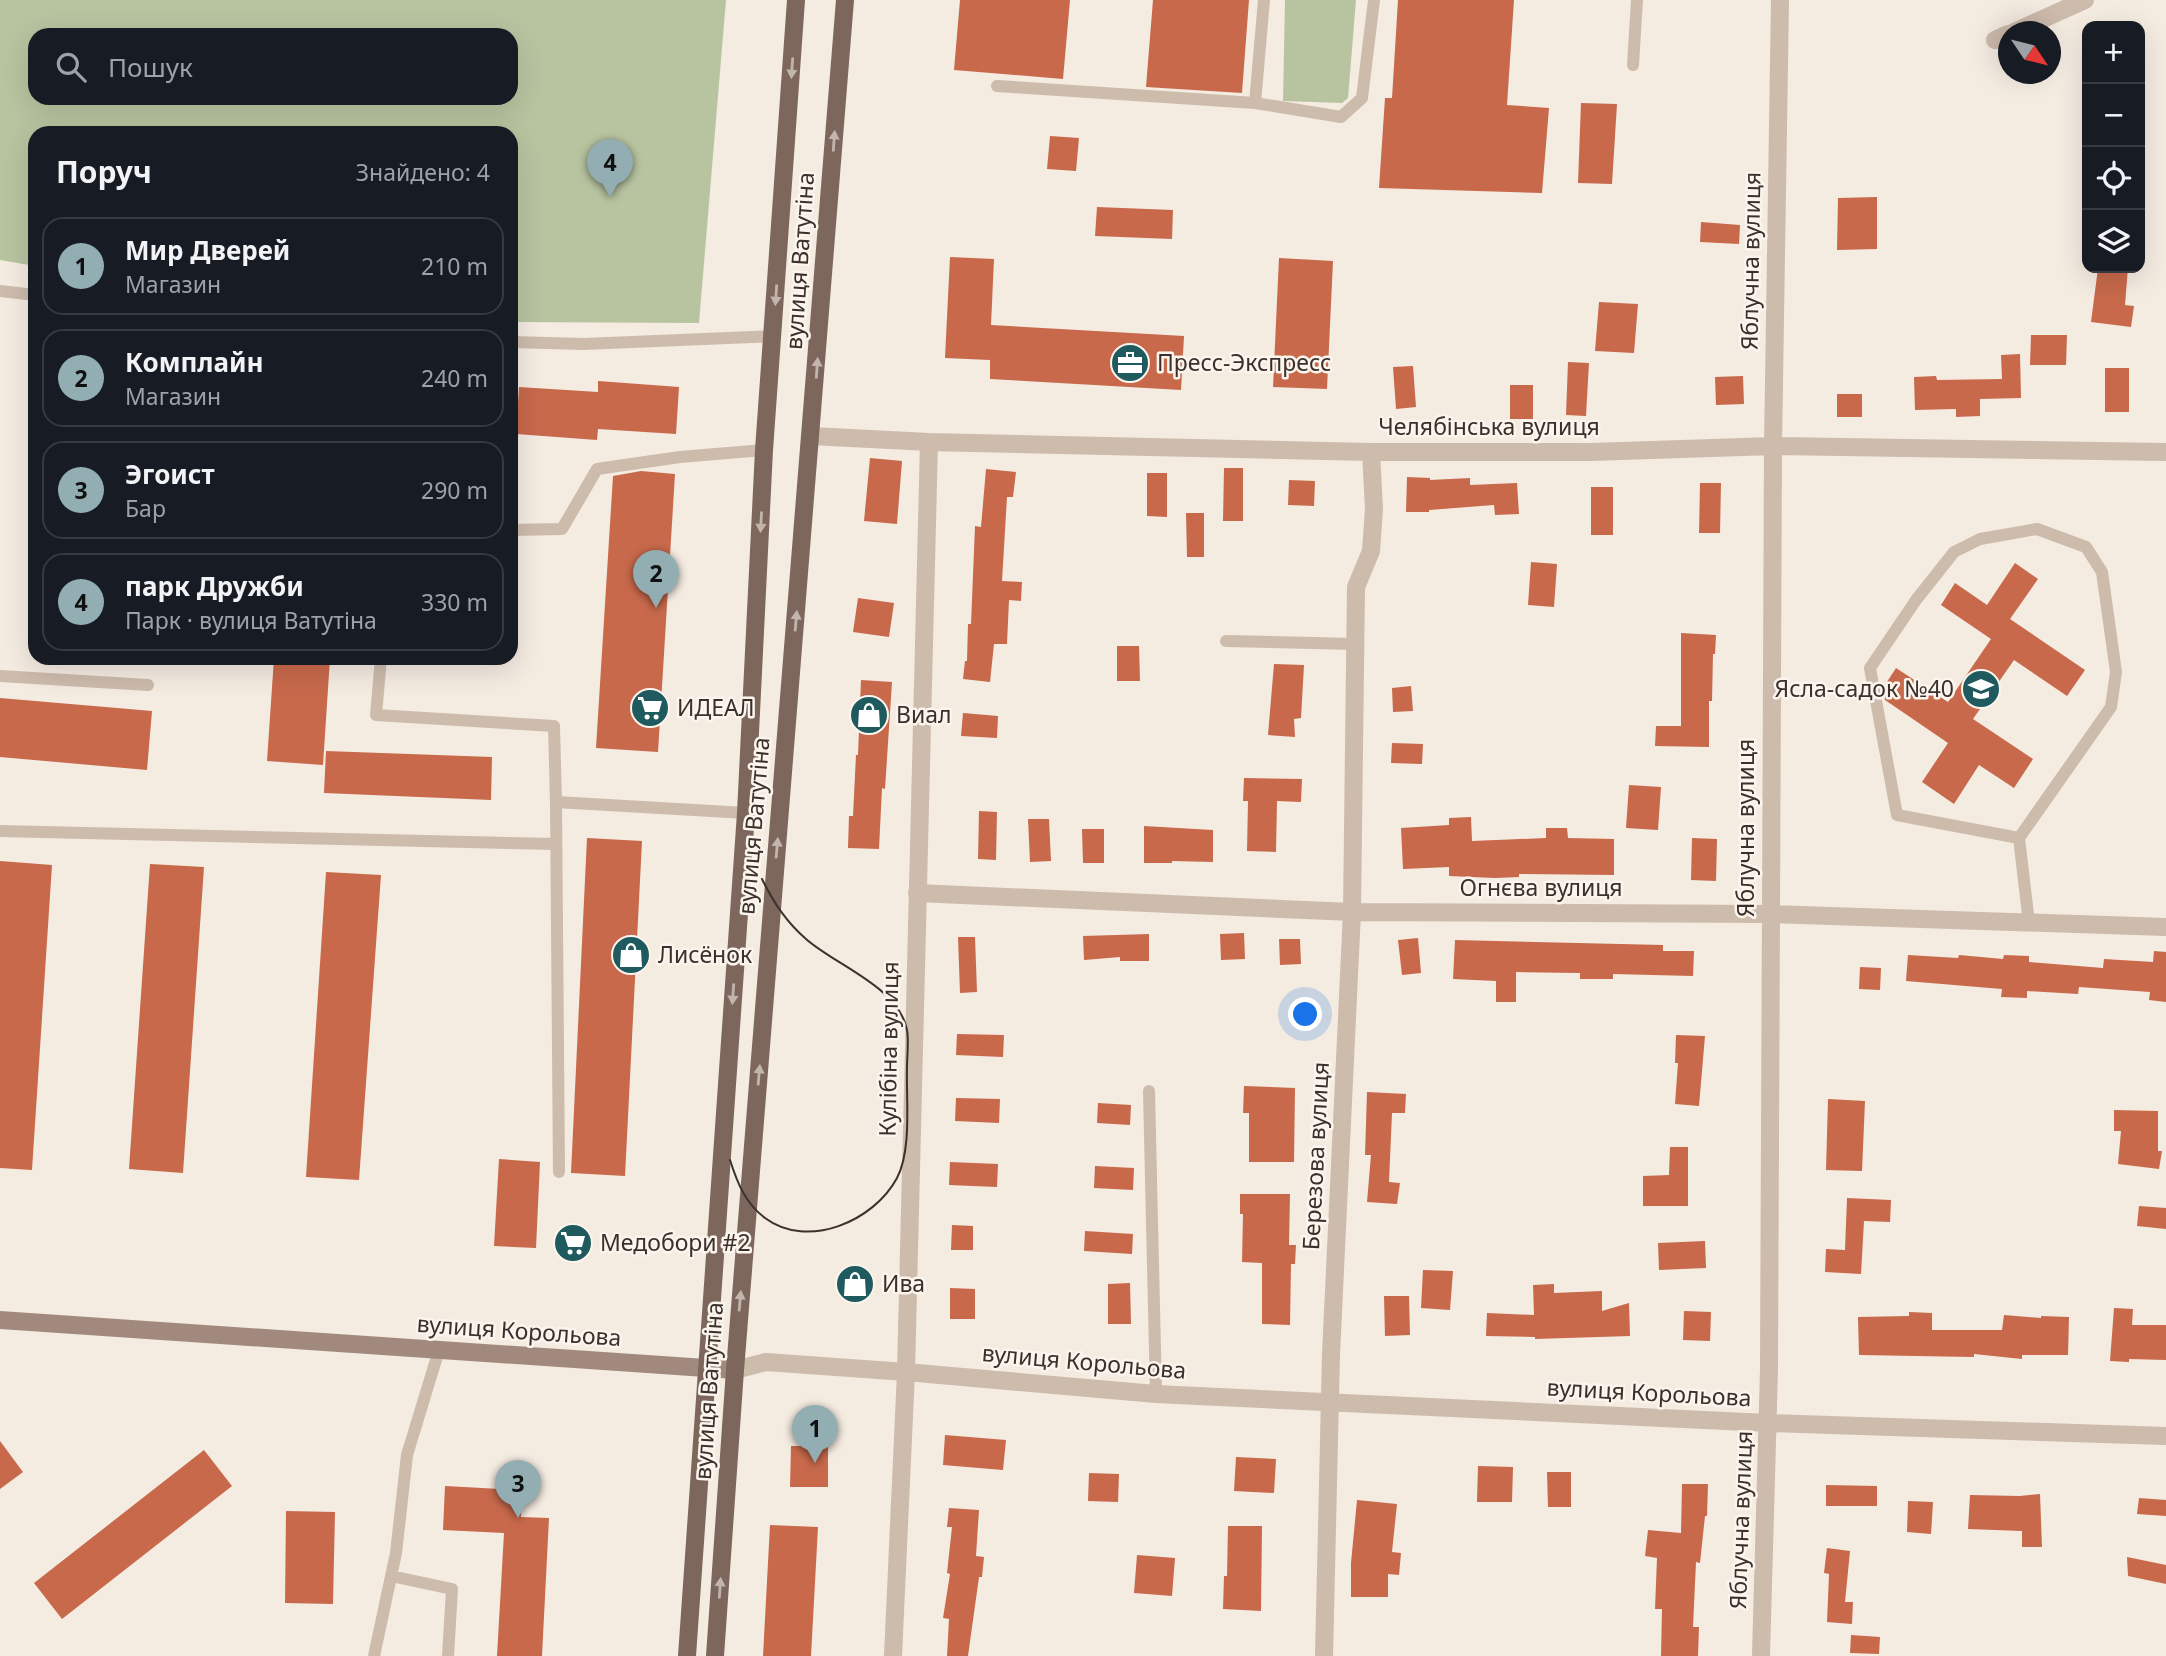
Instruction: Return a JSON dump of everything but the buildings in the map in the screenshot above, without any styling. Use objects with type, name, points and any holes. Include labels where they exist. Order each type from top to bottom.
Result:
[{"type":"main road","name":"вулиця Ватутіна","points":[[687,1656],[705,1368],[746,813],[764,450],[796,0]]},
{"type":"main road","name":"вулиця Ватутіна","points":[[715,1656],[734,1370],[845,0]]},
{"type":"street","name":"Яблучна вулиця","points":[[1761,1656],[1768,1423],[1773,446],[1780,0]]},
{"type":"street","points":[[2038,21],[2085,0]]},
{"type":"street","name":"Челябінська вулиця","points":[[811,436],[929,442],[1371,452],[1591,452],[1773,446],[2166,452]]},
{"type":"street","name":"Кулібіна вулиця","points":[[893,1656],[906,1372],[929,442]]},
{"type":"street","name":"Березова вулиця","points":[[1324,1656],[1330,1402],[1352,912],[1356,587],[1371,551],[1374,509],[1371,452]]},
{"type":"street","name":"Огнєва вулиця","points":[[917,893],[1352,912],[1770,914],[2166,927]]},
{"type":"street","name":"вулиця Корольова","points":[[0,1320],[734,1370],[766,1362],[1156,1394],[1768,1423],[2166,1436]]},
{"type":"lane","points":[[1255,103],[1264,0]]},
{"type":"lane","points":[[997,86],[1255,103],[1340,117],[1362,98],[1374,0]]},
{"type":"lane","points":[[1633,65],[1637,0]]},
{"type":"lane","points":[[0,291],[28,294]]},
{"type":"lane","points":[[518,342],[584,344],[773,336]]},
{"type":"lane","points":[[518,530],[562,529],[597,468],[764,450]]},
{"type":"lane","points":[[2019,838],[1896,816],[1870,668],[1916,600],[1954,552],[1980,539],[2037,529],[2086,547],[2102,572],[2116,672],[2111,707],[2019,838],[2029,923]]},
{"type":"lane","points":[[1226,641],[1355,644]]},
{"type":"lane","points":[[380,665],[376,715],[554,726],[559,1172]]},
{"type":"lane","points":[[0,676],[148,685]]},
{"type":"lane","points":[[556,802],[746,813]]},
{"type":"lane","points":[[0,831],[555,844]]},
{"type":"lane","points":[[1149,1091],[1156,1394]]},
{"type":"lane","points":[[374,1656],[396,1553],[407,1455],[439,1350]]},
{"type":"lane","points":[[391,1576],[452,1590],[448,1656]]},
{"type":"green space","points":[[0,0],[726,0],[699,323],[518,322],[518,126],[28,126],[28,265],[0,260]]},
{"type":"green space","points":[[1285,0],[1356,0],[1348,98],[1342,103],[1283,101]]},
{"type":"tram line","points":[[730,1160],[747,1199],[765,1218],[782,1227],[820,1231],[856,1218],[873,1207],[897,1178],[905,1153],[908,1039],[902,1015],[879,989],[818,949],[792,926],[762,879]]},
{"type":"place","name":"парк Дружби","points":[[610,197]]},
{"type":"place","name":"Пресс-Экспресс","points":[[1130,363]]},
{"type":"place","name":"Комплайн","points":[[656,608]]},
{"type":"place","name":"Ясла-садок №40","points":[[1981,689]]},
{"type":"place","name":"ИДЕАЛ","points":[[650,708]]},
{"type":"place","name":"Виал","points":[[869,715]]},
{"type":"place","name":"Лисёнок","points":[[631,955]]},
{"type":"place","name":"Медобори #2","points":[[573,1243]]},
{"type":"place","name":"Ива","points":[[855,1284]]},
{"type":"place","name":"Мир Дверей","points":[[815,1463]]},
{"type":"place","name":"Эгоист","points":[[518,1518]]}]
